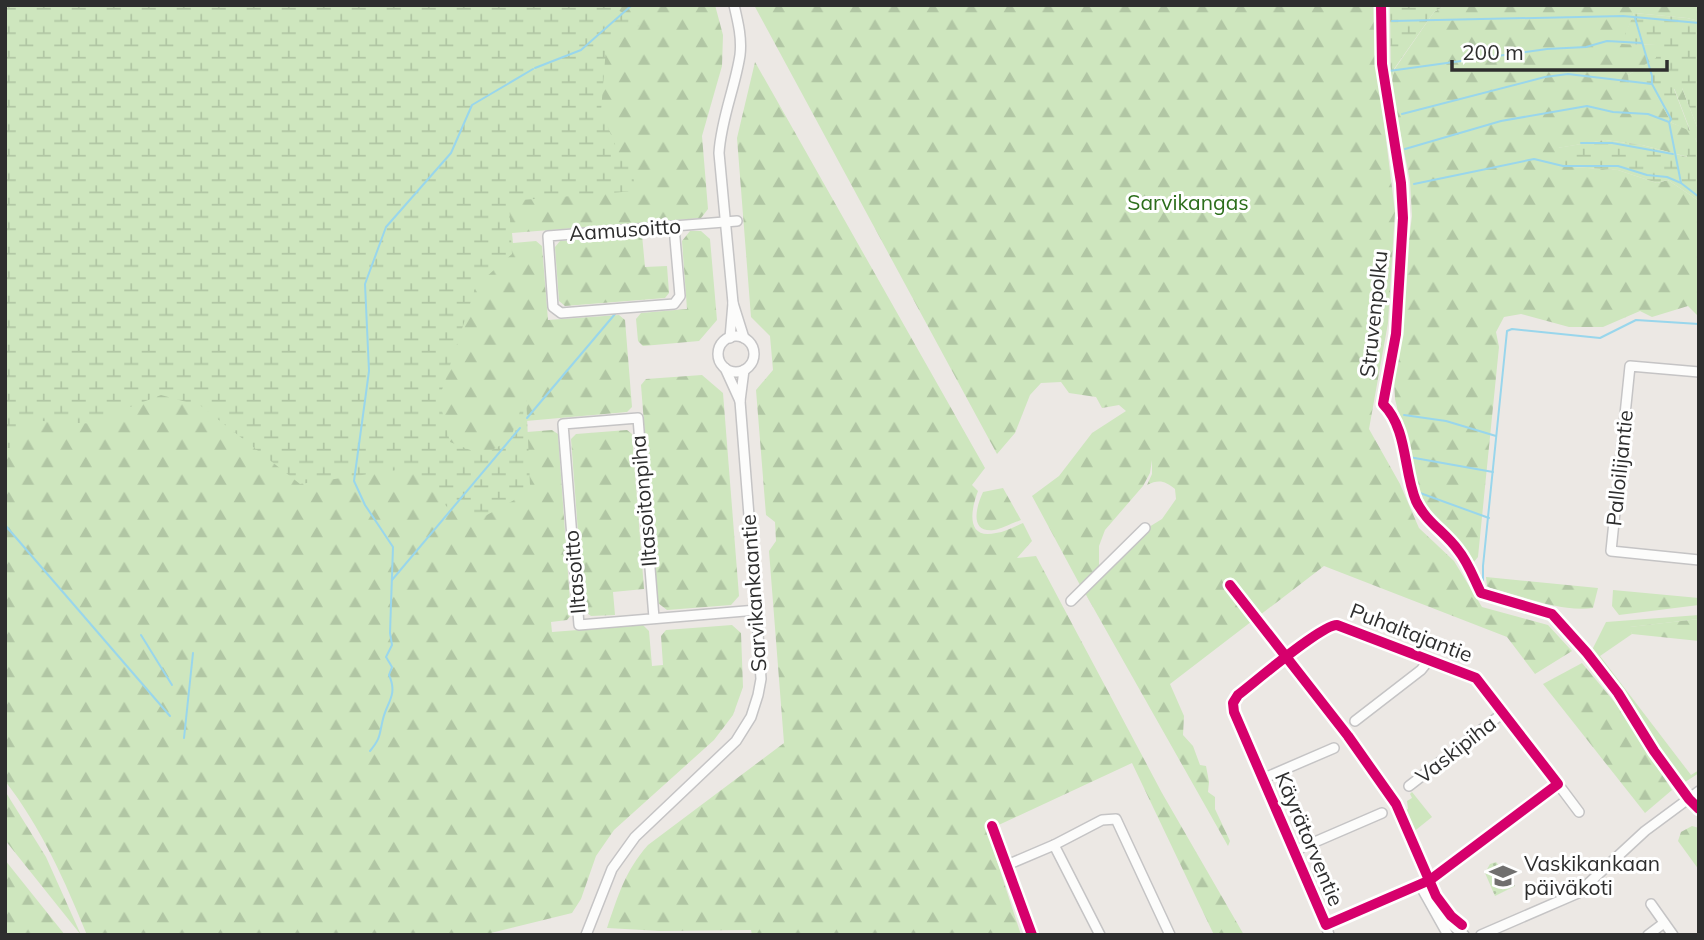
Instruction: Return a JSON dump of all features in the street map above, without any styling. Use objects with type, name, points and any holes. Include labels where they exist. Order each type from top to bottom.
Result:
[{"type":"street","name":"Sarvikankaantie","points":[[734,5],[741,34],[740,56],[720,131],[719,153],[733,303],[730,338],[719,351],[721,363],[740,401]]},
{"type":"street","name":"Aamusoitto","points":[[674,227],[680,296],[674,304],[561,313],[553,307],[548,236],[737,221]]},
{"type":"street","name":"Sarvikankaantie","points":[[586,935],[612,869],[635,837],[729,749],[751,717],[761,679],[740,401],[744,370],[749,367],[754,354],[753,348],[744,338],[733,303]]},
{"type":"street","points":[[730,338],[744,338]]},
{"type":"street","name":"Palloilijantie","points":[[1699,372],[1630,366],[1611,551],[1699,560]]},
{"type":"street","points":[[725,368],[734,372],[744,370]]},
{"type":"street","name":"Iltasoitonpiha","points":[[563,424],[638,418],[653,618]]},
{"type":"street","name":"Iltasoitto","points":[[563,424],[579,625],[757,610]]},
{"type":"street","points":[[1071,601],[1145,528]]},
{"type":"street","name":"Puhaltajantie","points":[[1234,712],[1233,703],[1238,695],[1331,625],[1337,625],[1475,678],[1579,812]]},
{"type":"street","points":[[1355,722],[1422,670],[1429,660]]},
{"type":"street","name":"Käyrätorventie","points":[[1234,712],[1326,925],[1420,885]]},
{"type":"street","name":"Vaskipiha","points":[[1409,786],[1503,713]]},
{"type":"street","points":[[1262,779],[1334,748]]},
{"type":"street","points":[[1448,935],[1420,885],[1440,873],[1558,784]]},
{"type":"street","points":[[1481,935],[1570,898],[1585,888],[1645,831],[1699,791]]},
{"type":"street","points":[[1293,851],[1382,813]]},
{"type":"street","points":[[1007,865],[1102,820],[1116,820],[1170,935]]},
{"type":"street","points":[[1054,845],[1100,935]]},
{"type":"street","points":[[1651,904],[1673,935]]},
{"type":"street","points":[[1432,908],[1464,935]]},
{"type":"street","points":[[1648,935],[1664,923]]},
{"type":"street","points":[[1326,925],[1329,935]]},
{"type":"street","points":[[1497,935],[1504,926]]},
{"type":"green space","points":[[5,5],[715,5],[723,35],[722,66],[702,136],[708,209],[701,218],[512,233],[513,243],[536,241],[542,246],[548,320],[619,315],[625,320],[632,407],[627,412],[526,421],[527,432],[552,430],[558,434],[571,615],[567,620],[551,622],[552,632],[643,625],[649,631],[652,666],[663,665],[661,636],[666,630],[732,625],[741,633],[743,687],[733,715],[714,740],[614,830],[596,856],[581,899],[572,913],[491,935],[87,935],[51,855],[30,817],[5,781]]},
{"type":"green space","points":[[5,5],[611,5],[640,25],[606,48],[601,111],[622,161],[632,164],[635,191],[509,201],[512,254],[476,286],[439,399],[450,442],[483,455],[510,440],[526,394],[530,485],[516,499],[485,516],[448,508],[411,468],[300,484],[201,406],[161,395],[120,411],[98,424],[42,421],[18,429],[10,448],[5,448]]},
{"type":"green space","name":"Sarvikangas","points":[[754,5],[1375,5],[1374,28],[1395,212],[1388,323],[1369,429],[1400,484],[1419,528],[1454,561],[1482,607],[1548,625],[1572,651],[1535,674],[1507,637],[1324,566],[1170,684],[1184,716],[1183,735],[1193,746],[1200,765],[1206,766],[1208,792],[1215,797],[1215,809],[1230,841],[1228,846],[1085,593],[1149,527],[1162,519],[1176,499],[1175,489],[1162,482],[1147,485],[1152,474],[1152,460],[1150,473],[1143,486],[1105,530],[1099,546],[1099,567],[1080,585],[1032,496],[1059,476],[1092,433],[1126,411],[1119,405],[1102,408],[1096,397],[1069,393],[1061,382],[1041,383],[1030,395],[1015,433],[997,454]]},
{"type":"green space","points":[[1390,5],[1446,5],[1434,12],[1394,69],[1391,86]]},
{"type":"green space","points":[[1446,5],[1699,5],[1699,21],[1634,13],[1622,44],[1656,45],[1656,59],[1628,75],[1653,89],[1672,123],[1690,130],[1674,88],[1682,88],[1699,132],[1699,146],[1695,138],[1688,157],[1642,145],[1605,140],[1558,148],[1557,166],[1618,170],[1657,183],[1668,180],[1699,201],[1699,317],[1688,306],[1652,317],[1640,311],[1603,327],[1569,327],[1521,314],[1504,317],[1496,332],[1499,347],[1478,557],[1473,563],[1461,545],[1428,512],[1418,495],[1395,399],[1394,378],[1403,329],[1402,295],[1412,216],[1410,181],[1391,86],[1394,70],[1434,12]]},
{"type":"green space","points":[[1634,13],[1699,21],[1699,132],[1682,88],[1674,89],[1690,131],[1672,123],[1653,90],[1629,85],[1628,75],[1656,58],[1656,45],[1621,44]]},
{"type":"green space","points":[[755,62],[985,468],[972,485],[978,491],[972,514],[975,528],[986,534],[1003,532],[1023,523],[1032,541],[1017,558],[1036,556],[1162,793],[1244,935],[1214,935],[1132,763],[990,829],[996,858],[1021,935],[752,935],[751,930],[660,931],[607,928],[628,874],[648,845],[784,743],[769,551],[776,541],[775,522],[766,515],[756,390],[773,370],[770,336],[751,317],[737,138]]},
{"type":"green space","points":[[1695,138],[1699,146],[1699,201],[1668,180],[1657,183],[1618,170],[1557,166],[1557,148],[1605,140],[1642,145],[1687,157],[1686,139]]},
{"type":"green space","points":[[690,231],[701,231],[710,239],[717,320],[699,341],[643,346],[638,341],[636,319],[641,313],[687,309],[682,241]]},
{"type":"green space","points":[[642,235],[645,267],[667,266],[669,293],[665,298],[565,306],[559,301],[555,247],[560,241]]},
{"type":"green space","points":[[702,375],[723,393],[739,596],[731,605],[667,610],[658,603],[641,385],[646,379]]},
{"type":"green space","points":[[627,430],[632,434],[644,589],[613,592],[615,615],[591,616],[584,611],[571,439],[576,434]]},
{"type":"green space","points":[[1003,488],[1021,520],[994,530],[986,530],[980,527],[976,517],[983,492]]},
{"type":"green space","points":[[1486,577],[1598,588],[1593,608],[1567,608],[1490,588],[1487,586]]},
{"type":"green space","points":[[1613,590],[1699,598],[1699,605],[1619,615],[1612,606]]},
{"type":"green space","points":[[1699,615],[1699,619],[1630,627],[1632,634],[1600,656],[1691,775],[1699,770],[1699,773],[1682,784],[1655,750],[1627,703],[1591,652],[1606,622]]},
{"type":"green space","points":[[1699,619],[1699,641],[1632,634],[1629,627]]},
{"type":"green space","points":[[1582,663],[1617,705],[1672,790],[1645,813],[1543,684]]},
{"type":"green space","points":[[5,791],[46,857],[81,935],[5,840]]},
{"type":"green space","points":[[1412,792],[1432,817],[1412,833],[1403,812],[1408,809],[1407,801],[1412,798]]},
{"type":"green space","points":[[1692,826],[1699,828],[1699,870],[1678,841],[1681,832]]},
{"type":"green space","points":[[5,860],[65,935],[5,935]]},
{"type":"green space","points":[[1496,862],[1515,886],[1495,896],[1485,873],[1490,864]]},
{"type":"waterway","points":[[535,68],[581,50],[632,5]]},
{"type":"waterway","points":[[1392,21],[1623,16],[1699,23]]},
{"type":"waterway","points":[[1635,18],[1652,83]]},
{"type":"waterway","points":[[1389,71],[1547,49],[1586,47],[1607,41],[1642,43]]},
{"type":"waterway","points":[[370,751],[378,739],[392,693],[389,675],[392,667],[386,657],[392,645],[390,633],[393,547],[365,505],[354,481],[369,371],[365,284],[386,227],[451,153],[472,105],[533,69]]},
{"type":"waterway","points":[[1402,114],[1545,77],[1568,74],[1652,84],[1670,121]]},
{"type":"waterway","points":[[1405,149],[1501,121],[1587,106],[1613,112],[1648,114],[1669,122],[1681,183]]},
{"type":"waterway","points":[[1581,143],[1612,143],[1673,154]]},
{"type":"waterway","points":[[1414,184],[1534,159],[1563,166],[1618,166],[1647,175],[1667,177],[1681,183],[1699,197]]},
{"type":"waterway","points":[[527,418],[615,314]]},
{"type":"waterway","points":[[1483,585],[1507,331],[1512,329],[1600,338],[1636,320],[1699,324]]},
{"type":"waterway","points":[[1404,415],[1446,421],[1496,436]]},
{"type":"waterway","points":[[392,580],[520,428]]},
{"type":"waterway","points":[[1409,457],[1493,472]]},
{"type":"waterway","points":[[1420,493],[1489,518]]},
{"type":"waterway","points":[[5,525],[170,716]]},
{"type":"waterway","points":[[141,635],[172,685]]},
{"type":"waterway","points":[[184,738],[193,653]]},
{"type":"cycle path","name":"Struvenpolku","points":[[1381,5],[1382,64],[1401,183],[1403,218],[1396,334],[1383,404],[1397,425],[1416,501],[1425,515],[1462,555],[1481,593],[1552,614],[1618,693],[1654,751],[1699,809]]},
{"type":"cycle path","points":[[1230,585],[1348,736],[1396,804],[1436,896],[1451,916],[1462,925]]},
{"type":"cycle path","points":[[1337,625],[1476,678],[1558,784],[1430,880],[1326,925],[1234,712],[1233,703],[1238,695],[1288,655],[1317,634],[1337,625]]},
{"type":"cycle path","points":[[992,826],[1032,935]]},
{"type":"place","name":"Vaskikankaan päiväkoti","points":[[1503,876]]}]
